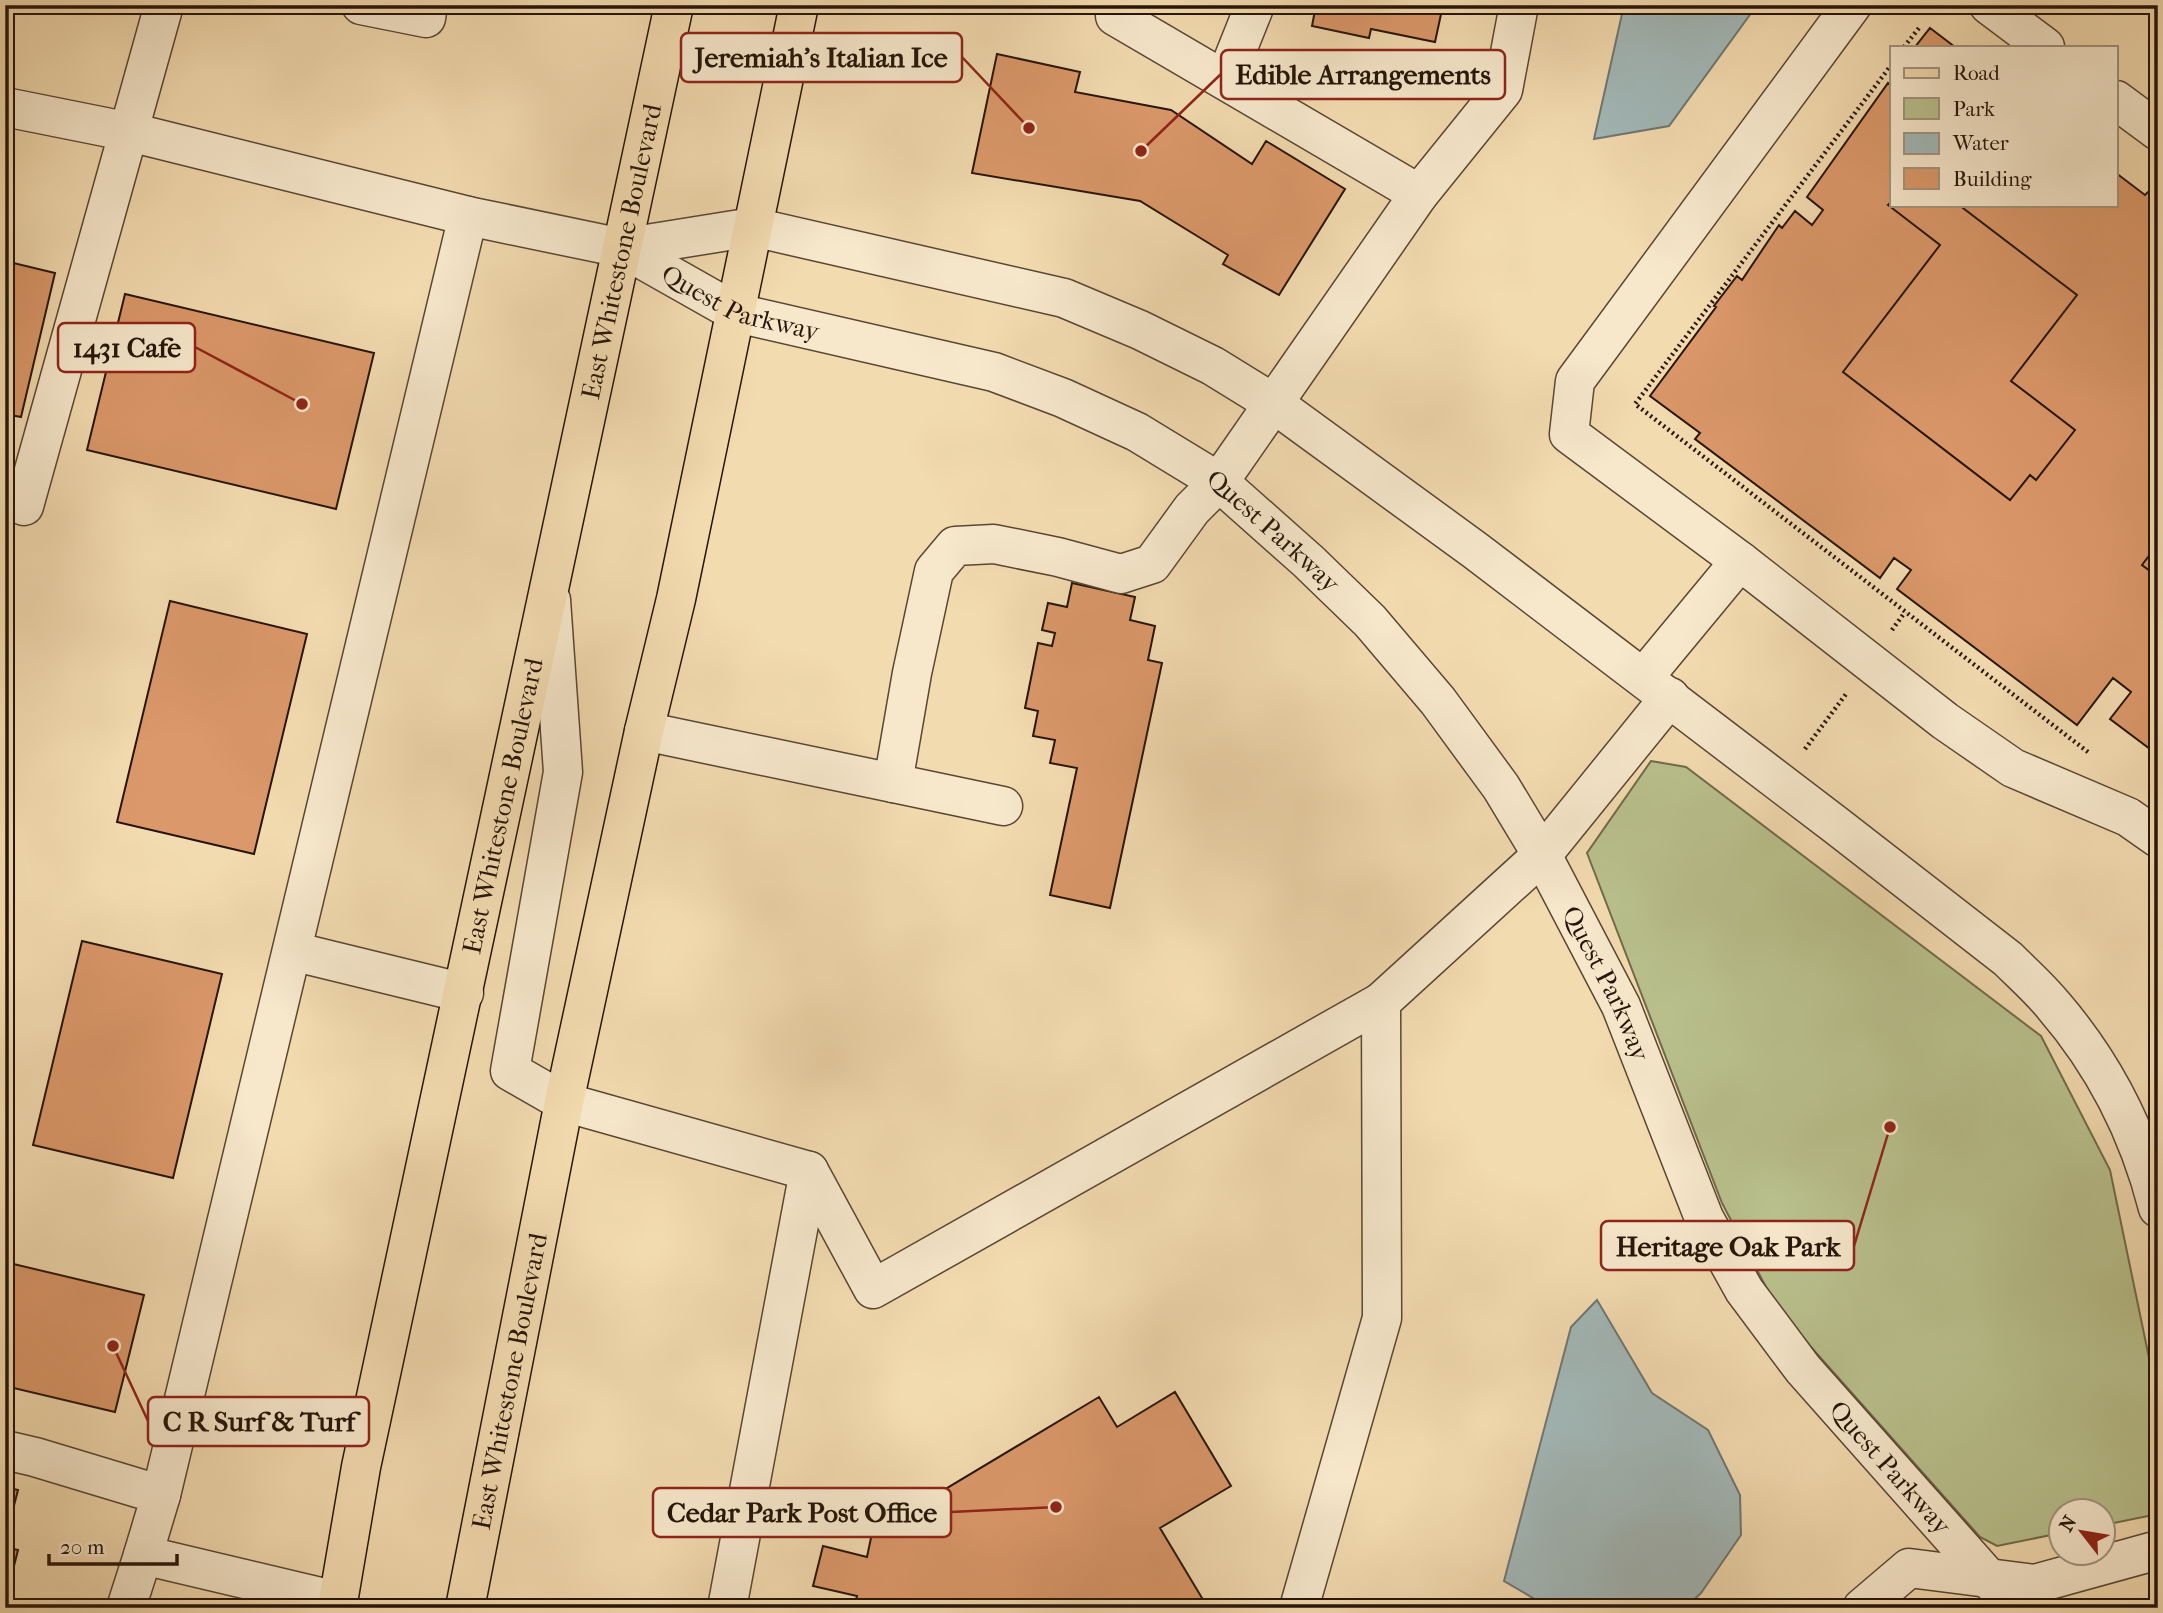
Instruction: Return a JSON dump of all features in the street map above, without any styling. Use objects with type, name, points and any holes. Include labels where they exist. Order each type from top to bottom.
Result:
[{"type":"main road","name":"East Whitestone Boulevard","points":[[337,1604],[360,1467],[464,993],[674,5]]},
{"type":"main road","name":"East Whitestone Boulevard","points":[[465,1608],[564,1102],[644,731],[676,599],[799,5]]},
{"type":"street","points":[[24,506],[164,5]]},
{"type":"street","points":[[361,5],[426,18],[428,5]]},
{"type":"street","points":[[1117,5],[1115,16],[1419,194]]},
{"type":"street","points":[[1225,80],[1255,5]]},
{"type":"street","points":[[893,783],[912,673],[934,571],[955,546],[994,544],[1121,573],[1152,564],[1192,509],[1219,482],[1419,194],[1503,90],[1518,5]]},
{"type":"street","points":[[1852,5],[1575,381],[1569,434],[1740,561],[1945,721],[2013,768],[2128,817],[2158,838]]},
{"type":"street","points":[[1989,5],[2044,46]]},
{"type":"street","points":[[2118,101],[2158,131]]},
{"type":"street","points":[[5,107],[130,132],[468,216],[622,248]]},
{"type":"street","points":[[126,1608],[161,1494],[468,216]]},
{"type":"street","name":"Quest Parkway","points":[[622,248],[753,227],[1064,298],[1140,330],[1213,366],[1273,403],[1657,687],[2008,959],[2053,1004],[2098,1064],[2137,1138],[2158,1209]]},
{"type":"street","name":"Quest Parkway","points":[[622,248],[737,313],[994,372],[1063,398],[1137,432],[1219,482],[1308,561],[1370,621],[1438,701],[1478,755],[1501,787],[1542,855],[1620,1006],[1704,1217],[1744,1290],[1803,1369],[2015,1608]]},
{"type":"street","points":[[550,579],[563,772],[510,1071],[564,1102],[809,1171],[873,1289],[1381,1002],[1542,855],[1740,561]]},
{"type":"street","points":[[644,731],[1003,806]]},
{"type":"street","points":[[292,951],[464,993]]},
{"type":"street","points":[[1299,1608],[1382,1318],[1381,1002]]},
{"type":"street","points":[[727,1608],[809,1171]]},
{"type":"street","points":[[5,1450],[161,1494]]},
{"type":"street","points":[[1862,1608],[1909,1568],[2035,1584],[2158,1550]]},
{"type":"street","points":[[143,1555],[337,1604]]},
{"type":"path","points":[[1905,46],[1919,28]]},
{"type":"path","points":[[1890,67],[1635,404],[2091,754]]},
{"type":"path","points":[[1799,757],[1848,691]]},
{"type":"green space","points":[[1651,761],[1686,767],[2041,1036],[2110,1170],[2158,1401],[2158,1514],[2118,1522],[2118,1498],[2048,1498],[2048,1536],[1997,1546],[1980,1537],[1778,1310],[1722,1203],[1587,853]]},
{"type":"water","points":[[1624,5],[1757,5],[1669,126],[1594,139]]},
{"type":"water","points":[[1597,1300],[1652,1393],[1708,1430],[1740,1495],[1741,1535],[1701,1593],[1685,1608],[1550,1608],[1504,1581],[1571,1327]]},
{"type":"building","points":[[1316,5],[1443,5],[1435,42],[1371,29],[1369,38],[1312,26]]},
{"type":"building","points":[[1930,28],[1954,46],[1916,46]]},
{"type":"building","points":[[1930,28],[1954,46],[1916,46]]},
{"type":"building","points":[[997,54],[1080,72],[1075,92],[1171,110],[1252,164],[1266,141],[1345,189],[1279,295],[1223,264],[1228,255],[1140,201],[972,173]]},
{"type":"building","points":[[1888,83],[1890,206],[2118,206],[2118,175],[2145,195],[2149,191],[2158,198],[2158,544],[2142,565],[2158,577],[2158,755],[2110,719],[2131,692],[2113,678],[2077,725],[1897,589],[1911,570],[1894,558],[1880,578],[1695,439],[1700,433],[1650,396],[1737,276],[1742,280],[1779,225],[1782,228],[1795,211],[1812,225],[1823,210],[1807,197]]},
{"type":"building","points":[[1888,83],[1888,205],[1940,245],[1843,372],[2010,500],[2030,475],[2036,480],[2075,430],[2011,381],[2077,295],[1960,206],[2118,206],[2118,175],[2145,195],[2149,191],[2158,198],[2158,755],[2110,719],[2131,692],[2113,678],[2077,725],[1897,589],[1911,570],[1894,558],[1880,578],[1695,439],[1700,433],[1650,396],[1737,276],[1742,280],[1779,225],[1782,228],[1795,211],[1812,225],[1823,210],[1807,197]]},
{"type":"building","points":[[5,261],[55,273],[21,417],[5,414]]},
{"type":"building","points":[[125,294],[374,353],[336,509],[87,450]]},
{"type":"building","points":[[2158,544],[2158,577],[2142,565]]},
{"type":"building","points":[[1072,583],[1135,597],[1130,620],[1155,626],[1148,660],[1162,663],[1110,908],[1050,895],[1077,768],[1050,763],[1055,740],[1033,736],[1038,711],[1025,708],[1038,643],[1052,646],[1055,633],[1042,630],[1048,603],[1067,607]]},
{"type":"building","points":[[170,601],[307,634],[254,854],[117,822]]},
{"type":"building","points":[[82,941],[222,974],[173,1178],[33,1145]]},
{"type":"building","points":[[5,1262],[144,1295],[115,1412],[5,1386]]},
{"type":"building","points":[[1175,1392],[1231,1486],[1160,1528],[1208,1608],[854,1608],[857,1596],[813,1586],[823,1546],[867,1557],[872,1533],[1099,1397],[1117,1427]]},
{"type":"building","points":[[5,1487],[18,1490],[5,1541]]},
{"type":"building","points":[[5,1547],[18,1550],[5,1602]]},
{"type":"place","name":"Jeremiah's Italian Ice","points":[[1029,128]]},
{"type":"place","name":"Edible Arrangements","points":[[1141,151]]},
{"type":"place","name":"1431 Cafe","points":[[302,404]]},
{"type":"place","name":"Heritage Oak Park","points":[[1890,1127]]},
{"type":"place","name":"C R Surf & Turf","points":[[113,1346]]},
{"type":"place","name":"Cedar Park Post Office","points":[[1056,1507]]}]
